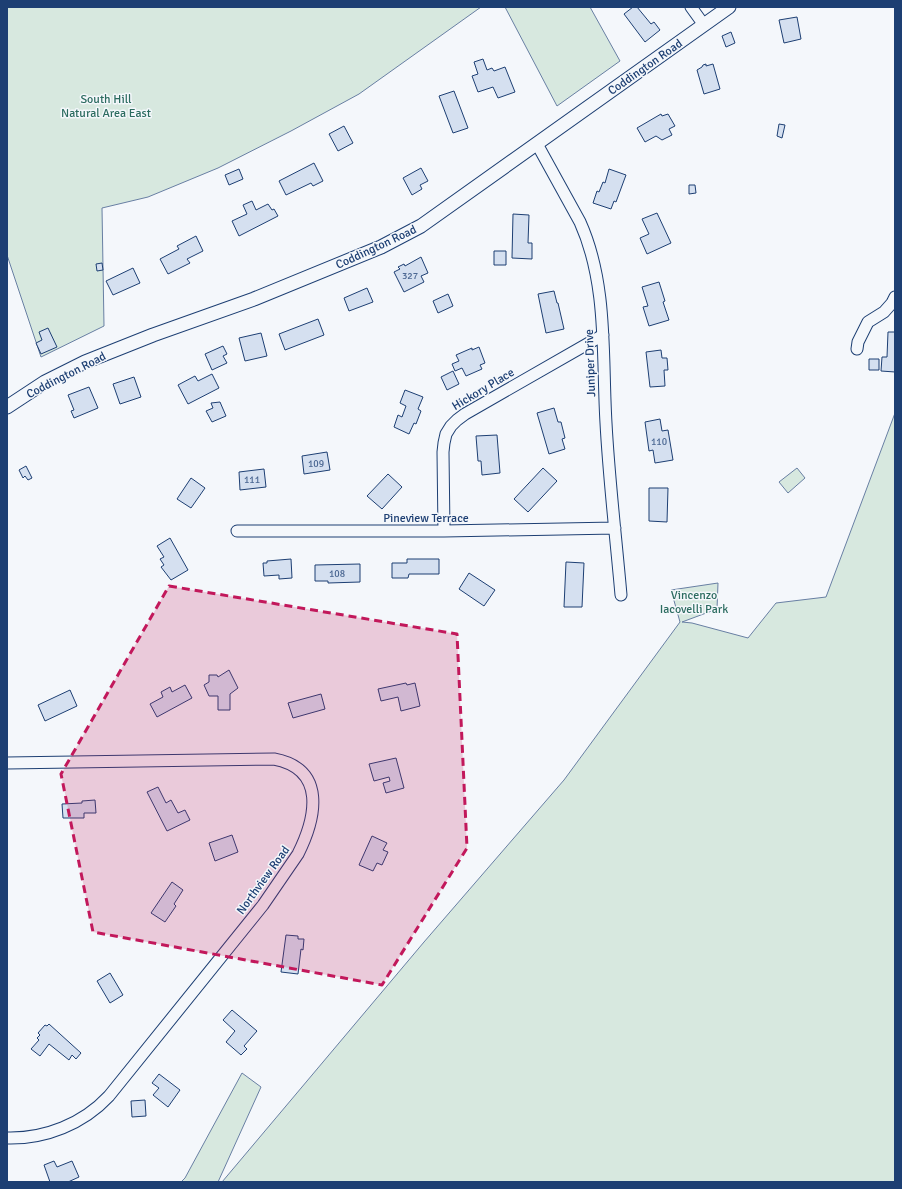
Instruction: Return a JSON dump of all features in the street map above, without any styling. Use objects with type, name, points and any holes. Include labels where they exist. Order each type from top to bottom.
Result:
[{"type":"street","points":[[691,7],[704,25]]},
{"type":"street","name":"Coddington Road","points":[[7,407],[45,382],[85,362],[152,335],[254,299],[381,247],[421,226],[729,7]]},
{"type":"street","name":"Juniper Drive","points":[[537,144],[586,234],[597,280],[603,335],[603,379],[608,458],[621,595]]},
{"type":"street","points":[[857,349],[858,342],[868,322],[884,312],[892,303],[895,296]]},
{"type":"street","name":"Hickory Place","points":[[444,531],[443,452],[446,434],[451,426],[465,414],[603,335]]},
{"type":"street","name":"Pineview Terrace","points":[[237,531],[444,531],[615,528]]},
{"type":"street","name":"Northview Road","points":[[7,763],[274,759],[291,764],[299,770],[310,785],[314,803],[311,821],[302,847],[270,896],[102,1104],[79,1121],[55,1131],[42,1135],[7,1138]]},
{"type":"highlighted area","points":[[169,586],[457,634],[467,848],[382,985],[93,932],[61,774]]},
{"type":"green space","name":"South Hill Natural Area East","points":[[7,7],[481,7],[359,94],[291,131],[218,168],[148,197],[102,208],[104,326],[41,357],[7,255]]},
{"type":"green space","points":[[505,7],[590,7],[620,61],[557,106]]},
{"type":"green space","name":"Vincenzo Iacovelli Park","points":[[895,413],[895,1182],[222,1182],[424,942],[564,780],[680,622],[671,590],[718,583],[717,609],[682,622],[692,623],[748,638],[776,603],[826,597]]},
{"type":"green space","points":[[797,468],[805,478],[788,493],[779,482]]},
{"type":"green space","points":[[242,1073],[261,1087],[218,1182],[181,1182],[185,1178]]},
{"type":"building","points":[[633,7],[637,7],[651,24],[654,22],[660,30],[645,42],[624,14]]},
{"type":"building","points":[[797,17],[801,39],[784,43],[779,20]]},
{"type":"building","points":[[731,32],[735,43],[726,47],[722,36]]},
{"type":"building","points":[[483,59],[487,70],[492,68],[494,71],[505,67],[515,92],[498,98],[493,87],[478,92],[472,76],[478,74],[474,62]]},
{"type":"building","points":[[706,64],[706,66],[713,64],[720,89],[704,94],[697,70]]},
{"type":"building","points":[[454,91],[468,128],[453,133],[439,96]]},
{"type":"building","points":[[661,114],[662,116],[668,114],[675,126],[669,129],[672,135],[662,140],[656,136],[645,142],[637,128]]},
{"type":"building","points":[[779,124],[785,125],[782,138],[777,136]]},
{"type":"building","points":[[344,126],[353,143],[338,151],[329,134]]},
{"type":"building","points":[[314,163],[323,181],[313,186],[311,183],[286,195],[279,181]]},
{"type":"building","points":[[421,168],[428,181],[420,185],[422,189],[412,195],[403,178]]},
{"type":"building","points":[[239,169],[243,179],[229,185],[225,175]]},
{"type":"building","points":[[609,169],[626,175],[616,202],[614,201],[611,209],[593,203],[597,191],[599,192],[603,182],[605,183]]},
{"type":"building","points":[[689,185],[695,185],[696,193],[689,194]]},
{"type":"building","points":[[252,201],[256,210],[268,204],[272,210],[274,209],[278,216],[239,236],[232,221],[247,214],[243,205]]},
{"type":"building","points":[[657,213],[671,243],[647,254],[640,238],[649,234],[642,219]]},
{"type":"building","points":[[513,214],[529,215],[528,243],[532,243],[532,259],[512,258]]},
{"type":"building","points":[[196,236],[203,251],[187,259],[190,263],[168,274],[160,259],[179,249],[177,246]]},
{"type":"building","points":[[494,251],[506,251],[506,265],[494,265]]},
{"type":"building","points":[[421,257],[428,273],[421,276],[424,282],[404,292],[394,272],[400,269],[398,267],[404,264],[405,266]]},
{"type":"building","points":[[102,263],[103,270],[97,271],[96,264]]},
{"type":"building","points":[[133,268],[140,283],[113,295],[106,281]]},
{"type":"building","points":[[659,282],[665,301],[663,302],[669,320],[649,326],[643,307],[648,306],[642,287]]},
{"type":"building","points":[[367,288],[373,302],[349,311],[344,298]]},
{"type":"building","points":[[554,291],[564,329],[546,333],[538,294]]},
{"type":"building","points":[[448,294],[453,306],[438,313],[433,301]]},
{"type":"building","points":[[318,319],[324,335],[285,350],[279,334]]},
{"type":"building","points":[[48,328],[57,347],[41,354],[36,343],[42,340],[39,332]]},
{"type":"building","points":[[888,332],[895,332],[895,372],[881,371],[882,357],[887,357]]},
{"type":"building","points":[[261,333],[267,356],[245,361],[239,338]]},
{"type":"building","points":[[223,346],[227,354],[223,356],[227,363],[212,370],[205,354]]},
{"type":"building","points":[[479,347],[485,363],[480,365],[482,369],[466,376],[462,368],[455,371],[452,364],[459,361],[456,355],[472,348],[472,350]]},
{"type":"building","points":[[661,350],[662,358],[667,358],[668,370],[664,370],[665,386],[650,387],[646,352]]},
{"type":"building","points":[[869,359],[879,359],[879,370],[869,370]]},
{"type":"building","points":[[453,371],[459,384],[447,390],[441,377]]},
{"type":"building","points":[[212,374],[219,388],[188,404],[178,385],[195,376],[198,381]]},
{"type":"building","points":[[134,377],[141,397],[120,404],[113,384]]},
{"type":"building","points":[[89,387],[98,408],[74,418],[71,411],[74,410],[68,395]]},
{"type":"building","points":[[405,390],[423,397],[418,409],[421,411],[416,424],[414,423],[409,434],[394,427],[398,415],[402,417],[406,406],[400,403]]},
{"type":"building","points":[[220,402],[226,416],[212,422],[206,411],[213,408],[211,403]]},
{"type":"building","points":[[554,408],[558,422],[561,422],[565,438],[562,439],[565,449],[549,454],[537,413]]},
{"type":"building","points":[[660,419],[662,431],[668,430],[673,460],[655,463],[653,450],[649,451],[645,422]]},
{"type":"building","points":[[497,435],[500,473],[482,475],[481,461],[478,461],[476,436]]},
{"type":"building","points":[[327,452],[330,470],[304,474],[302,456]]},
{"type":"building","points":[[26,466],[32,478],[28,480],[25,476],[23,478],[19,470]]},
{"type":"building","points":[[543,468],[557,481],[528,512],[514,499]]},
{"type":"building","points":[[264,469],[266,487],[240,490],[239,472]]},
{"type":"building","points":[[388,474],[402,487],[382,509],[367,496]]},
{"type":"building","points":[[191,478],[205,488],[191,508],[177,499]]},
{"type":"building","points":[[649,488],[668,488],[667,522],[649,521]]},
{"type":"building","points":[[170,538],[188,570],[171,580],[161,567],[164,565],[160,559],[164,557],[157,546]]},
{"type":"building","points":[[291,559],[292,578],[279,579],[279,575],[264,576],[263,563],[267,563],[267,561]]},
{"type":"building","points":[[407,559],[439,559],[439,574],[409,574],[408,578],[392,578],[392,563],[407,563]]},
{"type":"building","points":[[566,562],[584,563],[582,607],[564,607]]},
{"type":"building","points":[[360,564],[360,582],[328,583],[328,581],[315,581],[315,565]]},
{"type":"building","points":[[469,573],[495,590],[484,606],[459,589]]},
{"type":"building","points":[[229,670],[238,688],[230,694],[230,710],[218,710],[218,696],[209,696],[204,685],[209,682],[209,675],[217,675],[218,677]]},
{"type":"building","points":[[406,683],[407,685],[415,683],[420,706],[401,711],[398,697],[381,701],[378,689]]},
{"type":"building","points":[[185,685],[192,698],[157,717],[150,704],[163,697],[161,692],[170,687],[172,692]]},
{"type":"building","points":[[70,690],[77,706],[45,721],[38,705]]},
{"type":"building","points":[[321,694],[325,709],[293,718],[288,703]]},
{"type":"building","points":[[396,758],[404,788],[386,793],[383,783],[390,781],[389,777],[374,781],[369,764]]},
{"type":"building","points":[[158,787],[166,803],[171,800],[178,813],[185,810],[190,820],[167,831],[147,792]]},
{"type":"building","points":[[95,800],[96,813],[84,813],[84,818],[63,818],[62,804],[82,803],[82,801]]},
{"type":"building","points":[[232,835],[238,852],[215,861],[209,843]]},
{"type":"building","points":[[372,836],[387,843],[383,850],[388,852],[382,865],[377,863],[373,871],[359,865]]},
{"type":"building","points":[[172,882],[183,890],[174,904],[176,906],[165,922],[151,913]]},
{"type":"building","points":[[286,935],[298,936],[298,939],[304,939],[303,950],[301,949],[298,974],[281,972]]},
{"type":"building","points":[[110,973],[123,995],[110,1003],[97,981]]},
{"type":"building","points":[[232,1010],[257,1031],[244,1046],[247,1049],[241,1055],[226,1042],[235,1031],[223,1020]]},
{"type":"building","points":[[49,1024],[81,1053],[76,1059],[72,1055],[69,1060],[49,1044],[40,1056],[31,1049],[39,1040],[37,1038],[40,1035],[38,1033],[45,1025],[47,1026]]},
{"type":"building","points":[[159,1074],[180,1090],[168,1107],[153,1095],[159,1088],[152,1083]]},
{"type":"building","points":[[145,1100],[146,1116],[132,1117],[131,1101]]},
{"type":"building","points":[[54,1161],[57,1167],[72,1161],[79,1177],[68,1182],[50,1182],[44,1165]]}]
